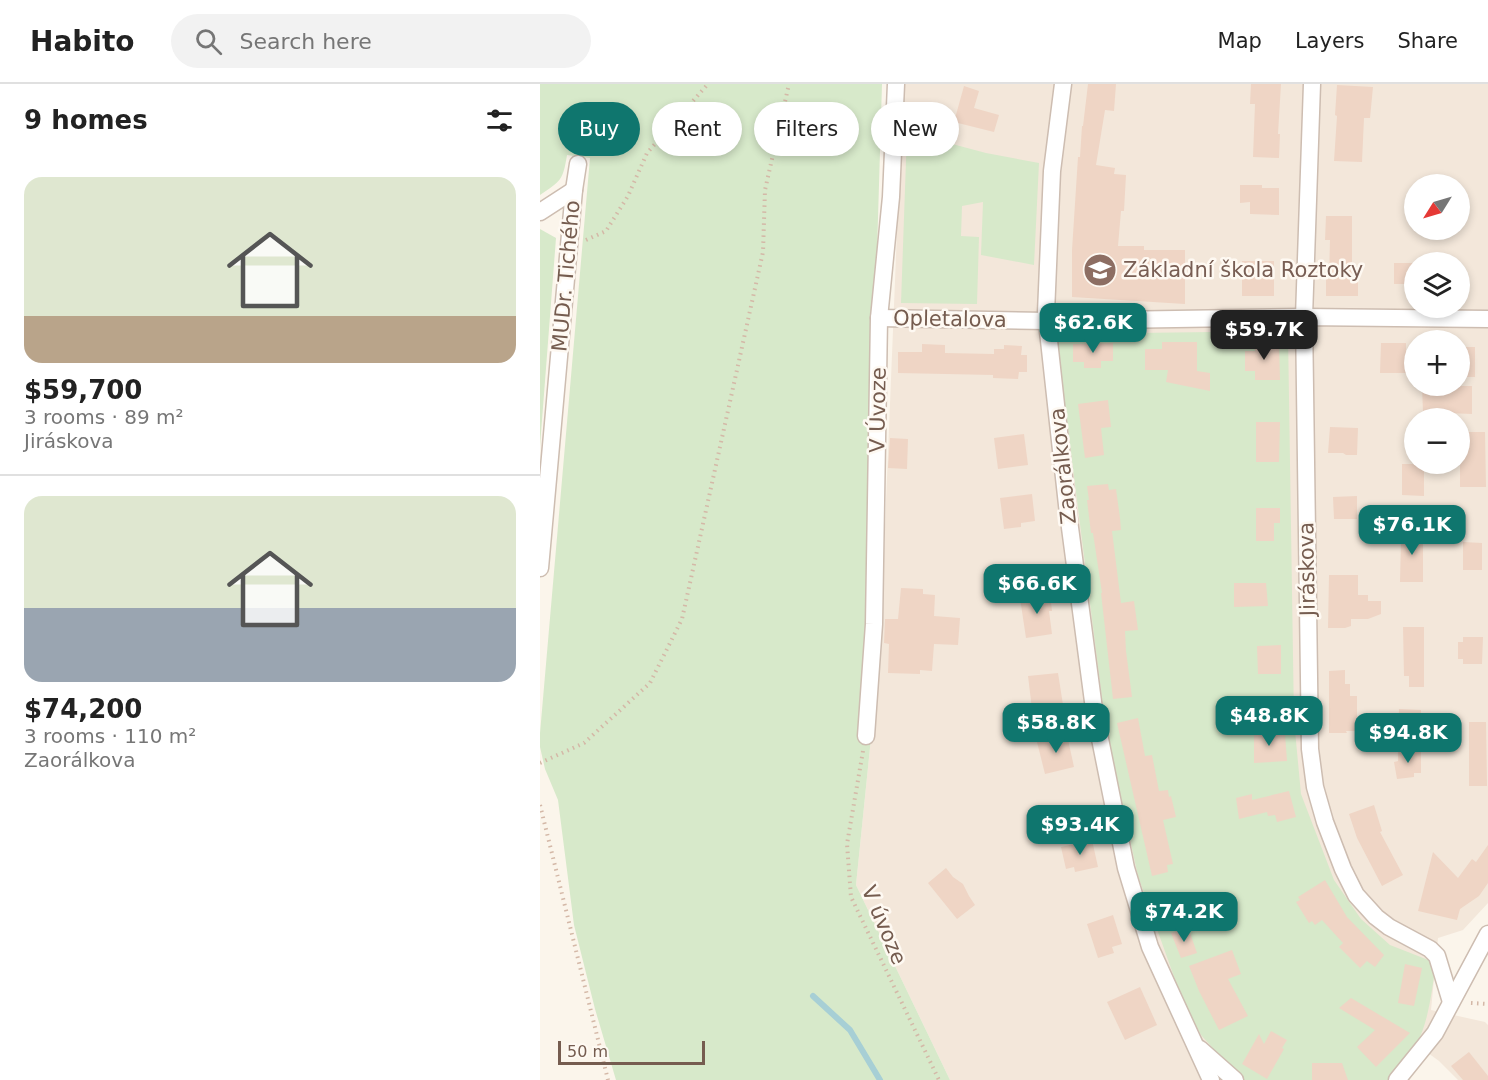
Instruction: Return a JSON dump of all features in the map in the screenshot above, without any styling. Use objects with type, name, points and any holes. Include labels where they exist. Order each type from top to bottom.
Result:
[{"type":"street","name":"V Úvoze","points":[[866,736],[874,624],[879,318],[891,196],[896,84]]},
{"type":"street","name":"Zaorálkova","points":[[1063,84],[1052,171],[1046,313],[1067,505],[1094,709],[1126,868],[1150,947],[1210,1080]]},
{"type":"street","name":"Jiráskova","points":[[1312,84],[1304,317],[1310,749],[1315,787],[1325,822],[1343,869],[1356,895],[1376,917],[1389,927],[1430,949],[1437,956],[1451,1002]]},
{"type":"street","name":"MUDr. Tichého","points":[[540,568],[543,496],[578,164]]},
{"type":"street","points":[[540,212],[574,190]]},
{"type":"street","name":"Opletalova","points":[[879,318],[1047,321],[1304,317],[1488,319]]},
{"type":"street","points":[[1397,1080],[1435,1033],[1488,934]]},
{"type":"street","points":[[1194,1044],[1235,1080]]},
{"type":"path","points":[[569,248],[606,231],[628,196],[647,153],[708,84]]},
{"type":"path","points":[[540,763],[584,743],[650,683],[682,619],[763,252],[765,190],[789,84]]},
{"type":"path","name":"V úvoze","points":[[866,736],[847,844],[851,897],[939,1080]]},
{"type":"path","points":[[540,805],[608,1080]]},
{"type":"shaded area","points":[[903,84],[1488,84],[1488,903],[1463,930],[1438,938],[1431,1010],[1485,1022],[1488,1025],[1488,1080],[1458,1080],[1439,1061],[1417,1045],[1235,1073],[1218,1080],[950,1080],[856,885],[880,650],[900,156],[959,156],[959,102],[902,102]]},
{"type":"green space","points":[[540,84],[882,84],[881,102],[871,102],[871,156],[880,156],[869,521],[880,650],[856,885],[950,1080],[616,1080],[574,925],[558,800],[545,769],[540,747],[540,733],[590,158],[575,156],[640,156],[640,102],[558,102],[558,156],[567,156],[560,179],[540,195]]},
{"type":"green space","points":[[959,146],[1039,163],[1034,265],[981,255],[983,202],[962,206],[961,236],[979,237],[977,304],[901,303],[906,156],[959,156]]},
{"type":"green space","points":[[540,229],[556,238],[540,446]]},
{"type":"green space","points":[[1285,331],[1288,333],[1294,720],[1301,794],[1334,880],[1361,919],[1390,945],[1436,963],[1424,1026],[1416,1045],[1391,1080],[1243,1080],[1201,1035],[1182,999],[1138,876],[1106,730],[1056,334]]},
{"type":"building","points":[[1088,84],[1116,84],[1114,111],[1105,110],[1096,165],[1115,168],[1114,174],[1126,175],[1124,211],[1121,211],[1118,246],[1144,246],[1144,250],[1185,250],[1185,304],[1072,297],[1072,250],[1078,157],[1080,157]]},
{"type":"building","points":[[1251,84],[1281,84],[1279,158],[1253,157],[1255,104],[1250,104]]},
{"type":"building","points":[[1337,85],[1373,87],[1370,118],[1364,118],[1362,162],[1334,161]]},
{"type":"building","points":[[964,86],[979,91],[974,108],[999,115],[994,132],[959,123],[959,104]]},
{"type":"building","points":[[1240,185],[1279,188],[1279,215],[1250,214],[1250,202],[1240,203]]},
{"type":"building","points":[[1326,216],[1352,216],[1352,266],[1358,266],[1358,296],[1326,296],[1330,240],[1325,240]]},
{"type":"building","points":[[1242,261],[1274,261],[1274,296],[1242,296]]},
{"type":"building","points":[[1394,263],[1404,263],[1404,284],[1394,284]]},
{"type":"building","points":[[1162,342],[1197,342],[1197,371],[1210,373],[1210,391],[1166,382],[1168,370],[1145,370],[1145,349],[1162,349]]},
{"type":"building","points":[[1113,343],[1113,361],[1101,361],[1101,368],[1084,368],[1084,362],[1073,362],[1073,344]]},
{"type":"building","points":[[1254,343],[1279,343],[1280,380],[1255,380],[1255,371],[1245,371],[1245,351],[1255,351]]},
{"type":"building","points":[[1381,343],[1404,343],[1404,373],[1380,373]]},
{"type":"building","points":[[922,344],[945,345],[945,353],[994,354],[994,349],[1004,349],[1004,345],[1022,346],[1021,355],[1027,355],[1027,372],[1019,372],[1018,379],[993,378],[993,375],[898,373],[898,352],[922,352]]},
{"type":"building","points":[[1470,347],[1475,347],[1475,377],[1470,377]]},
{"type":"building","points":[[1470,386],[1472,386],[1472,414],[1470,414],[1470,408],[1423,408],[1422,396],[1470,396]]},
{"type":"building","points":[[1108,400],[1111,427],[1101,428],[1104,455],[1085,458],[1078,404]]},
{"type":"building","points":[[1256,422],[1280,422],[1279,462],[1256,462]]},
{"type":"building","points":[[1330,427],[1358,428],[1357,455],[1328,453]]},
{"type":"building","points":[[1470,432],[1485,432],[1486,487],[1460,487],[1460,474],[1470,474]]},
{"type":"building","points":[[1024,434],[1028,465],[998,469],[994,438]]},
{"type":"building","points":[[890,438],[908,439],[907,469],[888,468]]},
{"type":"building","points":[[1402,464],[1404,464],[1404,474],[1424,474],[1424,496],[1402,495]]},
{"type":"building","points":[[1108,484],[1109,490],[1116,489],[1120,518],[1121,530],[1112,531],[1121,603],[1134,601],[1138,630],[1125,631],[1132,697],[1113,699],[1102,593],[1087,500],[1089,500],[1087,486]]},
{"type":"building","points":[[1032,494],[1035,521],[1021,523],[1021,527],[1004,529],[1000,498]]},
{"type":"building","points":[[1357,496],[1357,519],[1334,519],[1333,497]]},
{"type":"building","points":[[1256,508],[1280,508],[1280,523],[1274,523],[1274,541],[1256,541]]},
{"type":"building","points":[[1406,528],[1423,528],[1423,582],[1400,582],[1401,540],[1406,540]]},
{"type":"building","points":[[1463,542],[1482,543],[1482,570],[1463,570]]},
{"type":"building","points":[[1329,575],[1358,575],[1358,595],[1368,595],[1368,601],[1381,601],[1381,614],[1368,619],[1351,619],[1351,626],[1345,628],[1328,628]]},
{"type":"building","points":[[1234,583],[1266,583],[1268,606],[1234,607]]},
{"type":"building","points":[[901,588],[923,589],[923,594],[935,595],[934,616],[960,618],[958,645],[934,644],[932,671],[920,670],[920,674],[888,673],[889,644],[884,643],[885,619],[898,619]]},
{"type":"building","points":[[1050,594],[1052,611],[1049,611],[1052,634],[1026,638],[1020,598]]},
{"type":"building","points":[[1403,627],[1424,627],[1424,687],[1409,687],[1409,676],[1404,676]]},
{"type":"building","points":[[1463,637],[1483,637],[1482,664],[1463,664],[1463,659],[1458,659],[1458,642],[1463,642]]},
{"type":"building","points":[[1281,645],[1281,674],[1258,674],[1257,646]]},
{"type":"building","points":[[1345,670],[1345,684],[1350,684],[1350,696],[1357,696],[1357,731],[1329,733],[1329,671]]},
{"type":"building","points":[[1058,673],[1063,705],[1032,709],[1028,676]]},
{"type":"building","points":[[1399,709],[1421,710],[1421,734],[1398,734]]},
{"type":"building","points":[[1138,718],[1145,756],[1152,755],[1159,791],[1168,790],[1176,817],[1163,820],[1173,864],[1167,865],[1168,872],[1152,876],[1117,723]]},
{"type":"building","points":[[1469,722],[1486,722],[1487,786],[1469,786]]},
{"type":"building","points":[[1273,730],[1273,735],[1285,734],[1287,761],[1254,763],[1254,731]]},
{"type":"building","points":[[1067,735],[1074,767],[1045,774],[1037,742]]},
{"type":"building","points":[[1421,748],[1421,773],[1414,773],[1414,777],[1397,779],[1394,762],[1398,761],[1398,752]]},
{"type":"building","points":[[1289,791],[1296,817],[1277,822],[1275,815],[1268,816],[1267,812],[1239,819],[1236,798],[1252,794],[1252,800]]},
{"type":"building","points":[[1374,805],[1382,831],[1380,832],[1403,875],[1382,886],[1357,838],[1349,814]]},
{"type":"building","points":[[1092,840],[1098,867],[1075,872],[1074,867],[1066,869],[1061,847]]},
{"type":"building","points":[[1488,845],[1488,883],[1479,896],[1460,909],[1457,920],[1418,911],[1433,852],[1458,878],[1472,859],[1476,862]]},
{"type":"building","points":[[946,868],[963,884],[975,905],[957,919],[928,883]]},
{"type":"building","points":[[1325,880],[1347,917],[1384,955],[1375,967],[1367,961],[1360,968],[1339,947],[1343,943],[1322,920],[1315,925],[1312,921],[1309,923],[1296,902],[1300,900],[1298,897]]},
{"type":"building","points":[[1113,915],[1122,944],[1112,947],[1114,953],[1098,958],[1087,924]]},
{"type":"building","points":[[1188,927],[1197,953],[1181,958],[1171,933]]},
{"type":"building","points":[[1232,950],[1241,974],[1228,979],[1248,1016],[1219,1030],[1189,966]]},
{"type":"building","points":[[1405,964],[1422,968],[1414,1006],[1398,1003]]},
{"type":"building","points":[[1140,987],[1157,1025],[1125,1040],[1107,1002]]},
{"type":"building","points":[[1351,998],[1410,1033],[1376,1067],[1357,1047],[1375,1030],[1339,1008]]},
{"type":"building","points":[[1271,1031],[1287,1040],[1267,1079],[1242,1064],[1259,1034],[1264,1044]]},
{"type":"building","points":[[1469,1052],[1488,1076],[1488,1080],[1463,1080],[1451,1066]]},
{"type":"building","points":[[1312,1063],[1342,1063],[1348,1080],[1312,1080]]},
{"type":"waterway","points":[[813,996],[850,1030],[880,1080]]},
{"type":"place","name":"Základní škola Roztoky","points":[[1100,270]]}]
